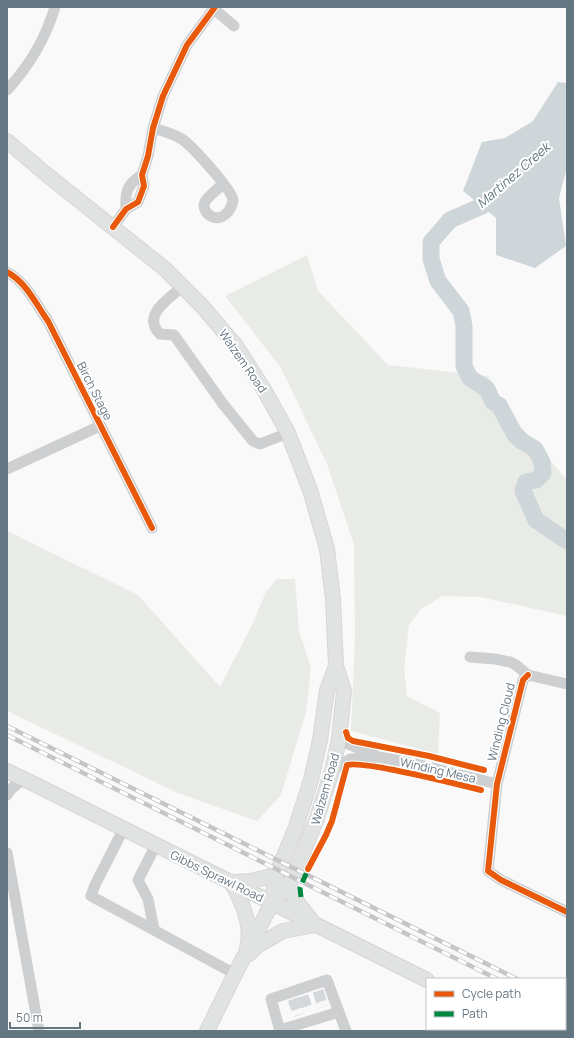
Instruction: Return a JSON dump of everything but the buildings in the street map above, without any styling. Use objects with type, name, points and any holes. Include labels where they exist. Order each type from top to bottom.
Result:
[{"type":"main road","name":"Walzem Road","points":[[7,141],[165,269],[202,306],[236,346],[263,388],[288,433],[310,490],[326,549],[334,599],[336,666],[344,691],[339,739],[332,771],[311,834],[290,884],[272,903],[207,1031]]},
{"type":"main road","name":"Walzem Road","points":[[272,903],[276,875],[306,801],[320,740],[327,690],[336,666]]},
{"type":"main road","name":"Gibbs Sprawl Road","points":[[7,771],[426,980]]},
{"type":"main road","points":[[244,958],[249,940],[246,917],[242,904],[231,882],[251,881],[276,875]]},
{"type":"main road","points":[[290,884],[293,897],[306,916],[316,925]]},
{"type":"main road","points":[[244,958],[258,946],[283,930],[316,925]]},
{"type":"street","points":[[7,90],[20,76],[34,56],[49,28],[55,7]]},
{"type":"street","points":[[113,227],[126,209],[125,196],[132,181],[142,175],[148,156],[153,128],[163,96],[187,45],[214,8],[234,26]]},
{"type":"street","points":[[153,128],[180,138],[194,149],[223,184]]},
{"type":"street","name":"Birch Stage","points":[[7,272],[15,276],[29,292],[48,321],[152,528]]},
{"type":"street","points":[[182,287],[156,312],[153,320],[154,328],[160,334],[174,335],[253,441],[260,444],[288,433]]},
{"type":"street","points":[[7,469],[100,426]]},
{"type":"street","points":[[470,657],[510,662],[528,675],[567,684]]},
{"type":"street","name":"Winding Cloud","points":[[528,675],[523,680],[497,784],[488,871],[500,880],[567,912]]},
{"type":"street","name":"Winding Mesa","points":[[339,739],[379,757],[416,764],[497,784]]},
{"type":"street","name":"Winding Mesa","points":[[332,771],[350,759],[379,757]]},
{"type":"street","points":[[7,795],[12,788],[24,779]]},
{"type":"street","points":[[124,828],[95,885],[91,896],[235,974]]},
{"type":"street","points":[[154,929],[148,900],[138,880],[156,845]]},
{"type":"street","points":[[7,853],[40,1031]]},
{"type":"street","points":[[339,1012],[324,1011],[305,1017],[280,1031],[270,999],[297,994],[316,987],[327,980],[339,1012],[346,1031]]},
{"type":"shaded area","points":[[307,255],[318,291],[388,365],[488,376],[509,413],[567,480],[567,616],[480,597],[442,596],[421,609],[409,625],[404,668],[407,696],[440,713],[438,754],[351,731],[355,636],[354,544],[327,464],[281,368],[225,296]]},
{"type":"shaded area","points":[[7,531],[138,595],[220,687],[252,625],[266,592],[277,579],[295,579],[299,631],[311,667],[306,712],[281,795],[257,821],[178,793],[7,711]]},
{"type":"water","points":[[558,82],[567,83],[567,167],[559,198],[566,246],[535,268],[496,255],[496,218],[463,191],[482,142],[505,138],[533,121]]},
{"type":"waterway","name":"Martinez Creek","points":[[498,191],[482,206],[450,220],[431,242],[431,259],[438,281],[461,311],[464,326],[464,366],[470,378],[487,389],[493,402],[499,405],[515,435],[535,449],[542,462],[543,473],[536,480],[526,482],[523,491],[536,520],[567,541]]},
{"type":"tunnel","points":[[318,991],[323,1007]]},
{"type":"tunnel","points":[[303,996],[308,1011]]},
{"type":"tunnel","points":[[293,999],[299,1015]]},
{"type":"railway","points":[[7,726],[515,978]]},
{"type":"railway","points":[[7,735],[495,978]]},
{"type":"marked path","points":[[301,897],[300,888],[308,869]]},
{"type":"cycle path","points":[[113,227],[126,209],[138,202],[144,186],[142,175],[148,156],[153,128],[163,96],[187,45],[215,7]]},
{"type":"cycle path","points":[[7,272],[20,281],[48,321],[152,528]]},
{"type":"cycle path","points":[[528,675],[523,680],[497,784],[488,871],[501,880],[567,912]]},
{"type":"cycle path","points":[[346,732],[348,738],[353,741],[429,756],[484,770]]},
{"type":"cycle path","points":[[308,869],[332,821],[347,765],[356,764],[390,769],[481,790]]}]
